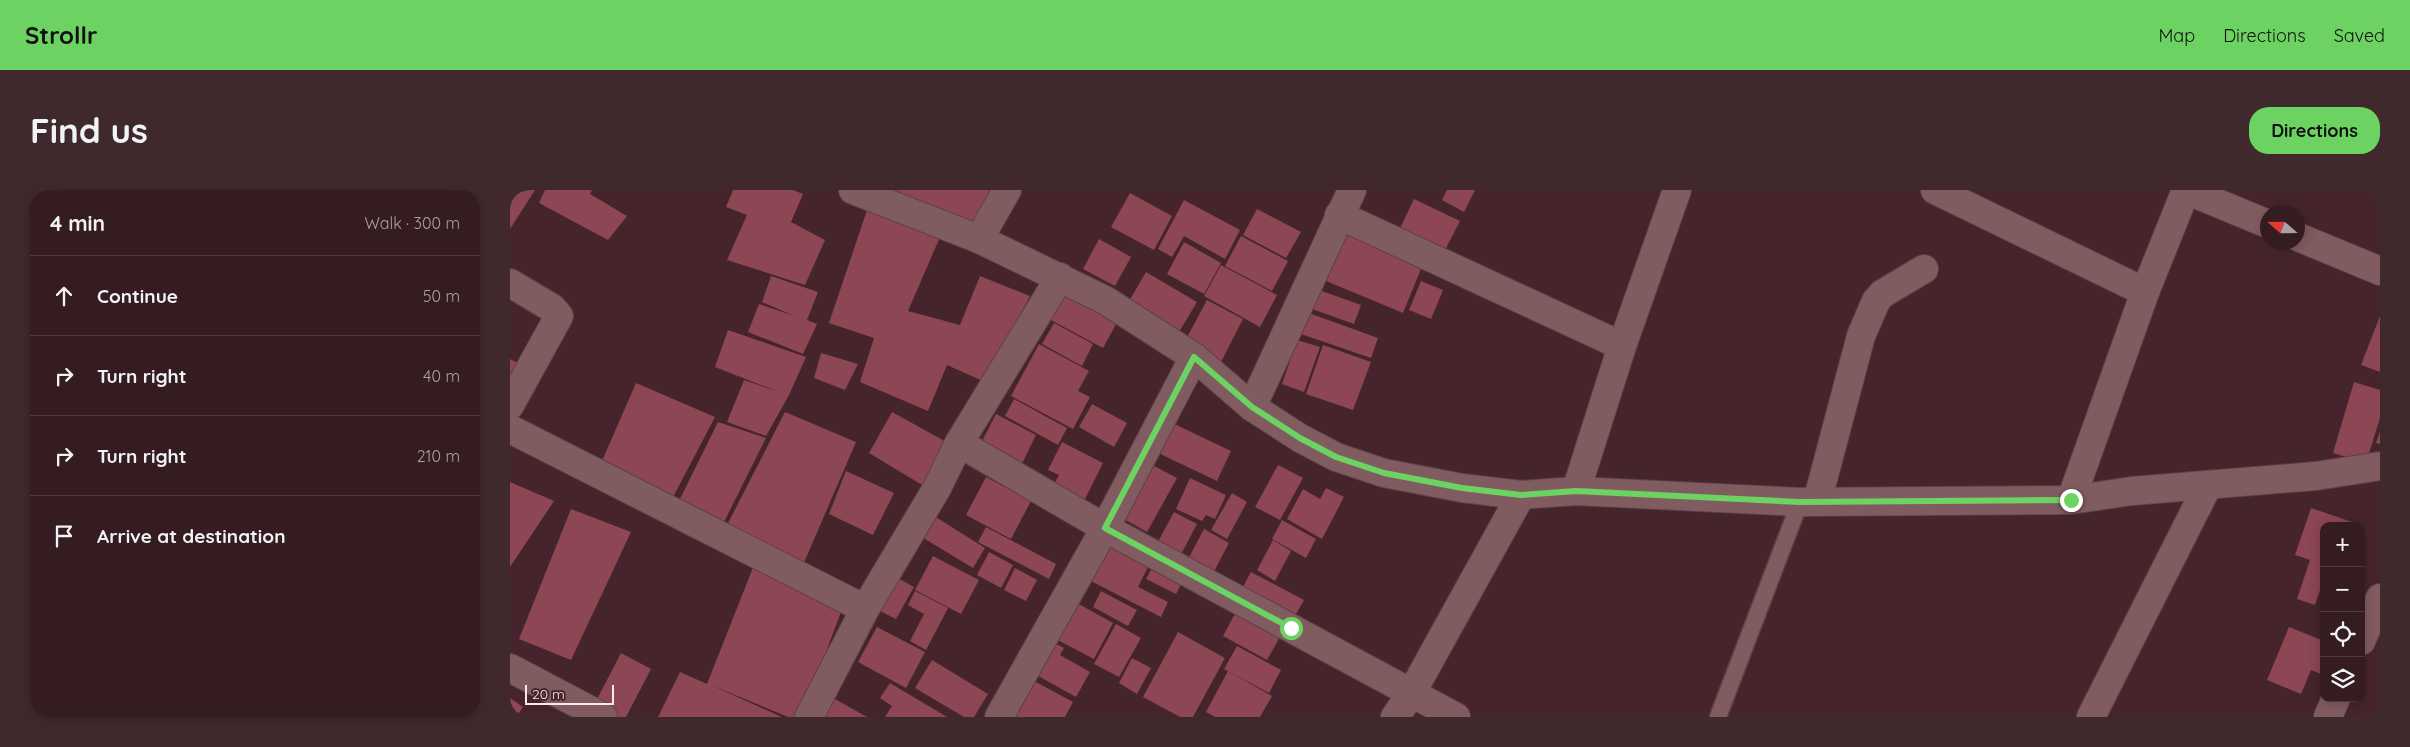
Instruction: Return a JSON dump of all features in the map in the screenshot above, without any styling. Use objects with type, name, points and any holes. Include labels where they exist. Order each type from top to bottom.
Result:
[{"type":"street","points":[[853,190],[979,239],[1060,276],[1105,300],[1194,357],[1252,407],[1300,438],[1355,464],[1384,473],[1462,488],[1521,495],[1576,491],[1808,502],[2071,500],[2132,491],[2316,476],[2380,466]]},
{"type":"street","points":[[979,239],[1007,190]]},
{"type":"street","points":[[1252,407],[1352,190]]},
{"type":"street","points":[[1576,491],[1622,346],[1677,190]]},
{"type":"street","points":[[2071,500],[2145,292],[2186,190],[2260,221]]},
{"type":"street","points":[[1942,192],[2145,292]]},
{"type":"street","points":[[1340,215],[1622,346]]},
{"type":"street","points":[[2305,239],[2380,271]]},
{"type":"street","points":[[1808,502],[1869,316],[1882,294],[1924,269]]},
{"type":"street","points":[[809,717],[865,609],[937,488],[959,443],[1060,276]]},
{"type":"street","points":[[510,284],[552,308],[559,316],[510,405]]},
{"type":"street","points":[[999,717],[1105,528],[1194,357]]},
{"type":"street","points":[[510,429],[865,609]]},
{"type":"street","points":[[959,443],[1105,528],[1456,717]]},
{"type":"street","points":[[2090,717],[2208,486]]},
{"type":"street","points":[[1395,717],[1411,694],[1521,495]]},
{"type":"street","points":[[2365,632],[2380,598]]},
{"type":"street","points":[[510,668],[603,717]]},
{"type":"street","points":[[2328,717],[2334,702]]},
{"type":"lane","points":[[1718,717],[1808,502]]},
{"type":"building","points":[[510,190],[535,190],[510,229]]},
{"type":"building","points":[[545,190],[592,190],[590,194],[627,216],[608,240],[539,203]]},
{"type":"building","points":[[733,190],[793,190],[803,194],[791,222],[825,240],[805,285],[727,260],[747,215],[726,207]]},
{"type":"building","points":[[875,190],[998,190],[974,235]]},
{"type":"building","points":[[1447,190],[1475,190],[1464,212],[1442,200]]},
{"type":"building","points":[[1130,193],[1172,216],[1154,250],[1111,227]]},
{"type":"building","points":[[1414,199],[1460,221],[1445,250],[1400,228]]},
{"type":"building","points":[[1184,200],[1240,230],[1225,259],[1184,236],[1172,257],[1158,249]]},
{"type":"building","points":[[1257,209],[1301,232],[1286,258],[1243,235]]},
{"type":"building","points":[[867,210],[940,237],[908,311],[960,325],[980,276],[1030,296],[985,382],[947,365],[928,411],[860,382],[874,338],[829,323]]},
{"type":"building","points":[[1347,232],[1423,264],[1403,313],[1326,281]]},
{"type":"building","points":[[1241,236],[1288,261],[1272,291],[1225,266]]},
{"type":"building","points":[[1099,239],[1131,257],[1115,286],[1083,269]]},
{"type":"building","points":[[1184,242],[1221,263],[1204,294],[1167,274]]},
{"type":"building","points":[[1221,265],[1277,295],[1260,327],[1204,296]]},
{"type":"building","points":[[1146,272],[1197,302],[1179,332],[1128,303]]},
{"type":"building","points":[[771,276],[818,292],[807,320],[817,324],[803,354],[748,332],[759,304],[794,316],[762,302]]},
{"type":"building","points":[[1421,281],[1443,290],[1431,319],[1409,310]]},
{"type":"building","points":[[1065,288],[1120,317],[1103,348],[1049,319]]},
{"type":"building","points":[[1319,290],[1361,305],[1354,324],[1312,309]]},
{"type":"building","points":[[1207,300],[1243,319],[1221,362],[1184,343]]},
{"type":"building","points":[[1306,312],[1378,338],[1371,358],[1298,333]]},
{"type":"building","points":[[2380,316],[2380,372],[2361,365]]},
{"type":"building","points":[[1054,323],[1093,344],[1082,366],[1042,344]]},
{"type":"building","points":[[728,330],[806,357],[789,395],[766,436],[727,422],[744,380],[779,392],[715,367]]},
{"type":"building","points":[[1297,340],[1320,347],[1304,392],[1282,384]]},
{"type":"building","points":[[1039,344],[1089,371],[1078,391],[1090,397],[1073,429],[1011,396]]},
{"type":"building","points":[[1323,345],[1371,362],[1353,410],[1306,394]]},
{"type":"building","points":[[821,353],[858,364],[845,390],[814,378]]},
{"type":"building","points":[[510,359],[518,363],[510,384]]},
{"type":"building","points":[[2354,382],[2380,390],[2380,418],[2366,463],[2333,453]]},
{"type":"building","points":[[636,383],[715,417],[671,501],[598,470]]},
{"type":"building","points":[[1014,399],[1067,428],[1058,445],[1005,416]]},
{"type":"building","points":[[1092,404],[1127,423],[1114,447],[1079,427]]},
{"type":"building","points":[[785,412],[856,442],[803,565],[725,529]]},
{"type":"building","points":[[892,412],[950,444],[922,485],[869,453]]},
{"type":"building","points":[[996,414],[1036,435],[1017,474],[976,453]]},
{"type":"building","points":[[1166,420],[1231,451],[1217,481],[1152,450]]},
{"type":"building","points":[[718,422],[766,438],[722,526],[675,509]]},
{"type":"building","points":[[2380,432],[2380,444],[2376,443]]},
{"type":"building","points":[[1062,442],[1103,463],[1080,509],[1049,493],[1059,475],[1048,470]]},
{"type":"building","points":[[1278,465],[1303,478],[1280,520],[1255,507]]},
{"type":"building","points":[[1154,466],[1177,478],[1147,532],[1124,519]]},
{"type":"building","points":[[846,471],[894,493],[873,535],[829,514]]},
{"type":"building","points":[[986,477],[1031,501],[1011,539],[966,515]]},
{"type":"building","points":[[1190,478],[1226,495],[1215,519],[1206,515],[1202,521],[1176,509]]},
{"type":"building","points":[[510,482],[554,501],[510,567]]},
{"type":"building","points":[[1326,488],[1344,497],[1322,539],[1287,519],[1303,489],[1320,499]]},
{"type":"building","points":[[1232,493],[1247,502],[1227,539],[1211,530]]},
{"type":"building","points":[[2311,508],[2352,522],[2320,522],[2320,590],[2315,605],[2297,599],[2310,560],[2295,555]]},
{"type":"building","points":[[571,509],[631,532],[571,660],[519,639]]},
{"type":"building","points":[[928,512],[985,548],[973,568],[915,533]]},
{"type":"building","points":[[1174,512],[1197,524],[1177,562],[1154,549]]},
{"type":"building","points":[[1282,520],[1316,539],[1306,558],[1272,539]]},
{"type":"building","points":[[986,527],[1056,564],[1049,579],[978,542]]},
{"type":"building","points":[[1204,529],[1229,543],[1210,579],[1185,565]]},
{"type":"building","points":[[1105,538],[1151,561],[1138,587],[1168,602],[1161,617],[1085,578]]},
{"type":"building","points":[[1273,540],[1291,551],[1275,581],[1257,570]]},
{"type":"building","points":[[989,552],[1013,565],[1001,588],[977,575]]},
{"type":"building","points":[[933,556],[979,580],[961,614],[915,590]]},
{"type":"building","points":[[756,560],[845,601],[802,717],[788,717],[711,685],[782,717],[658,717],[680,672],[707,684]]},
{"type":"building","points":[[1154,564],[1184,579],[1176,594],[1146,579]]},
{"type":"building","points":[[1015,568],[1037,580],[1026,601],[1004,590]]},
{"type":"building","points":[[1251,572],[1304,600],[1291,623],[1239,594]]},
{"type":"building","points":[[894,576],[914,587],[896,619],[876,609]]},
{"type":"building","points":[[915,591],[948,608],[926,650],[910,641],[924,614],[908,605]]},
{"type":"building","points":[[1101,591],[1137,610],[1128,626],[1093,607]]},
{"type":"building","points":[[1068,598],[1113,623],[1094,659],[1048,635]]},
{"type":"building","points":[[1237,610],[1281,635],[1267,660],[1223,636]]},
{"type":"building","points":[[1116,624],[1141,638],[1119,677],[1094,664]]},
{"type":"building","points":[[877,627],[925,652],[906,688],[858,662]]},
{"type":"building","points":[[2289,627],[2320,639],[2320,673],[2311,670],[2301,694],[2267,680]]},
{"type":"building","points":[[1178,632],[1225,658],[1193,717],[1180,717],[1143,697]]},
{"type":"building","points":[[1047,639],[1064,648],[1060,655],[1090,672],[1076,697],[1029,671]]},
{"type":"building","points":[[1237,646],[1281,670],[1269,693],[1224,669]]},
{"type":"building","points":[[621,653],[651,669],[626,717],[618,717],[594,705]]},
{"type":"building","points":[[1132,658],[1151,668],[1137,694],[1119,683]]},
{"type":"building","points":[[932,660],[988,694],[974,717],[964,717],[915,688]]},
{"type":"building","points":[[1228,671],[1272,696],[1260,717],[1215,717],[1206,712]]},
{"type":"building","points":[[1025,676],[1073,702],[1065,717],[1003,717]]},
{"type":"building","points":[[890,683],[947,717],[885,717],[892,706],[880,698]]},
{"type":"building","points":[[826,694],[867,717],[813,717]]},
{"type":"building","points":[[510,698],[523,707],[516,717],[510,717]]},
{"type":"route","points":[[1291,628],[1105,528],[1194,357],[1252,407],[1300,438],[1336,457],[1384,473],[1462,488],[1521,495],[1576,491],[1800,502],[2071,500]]}]
